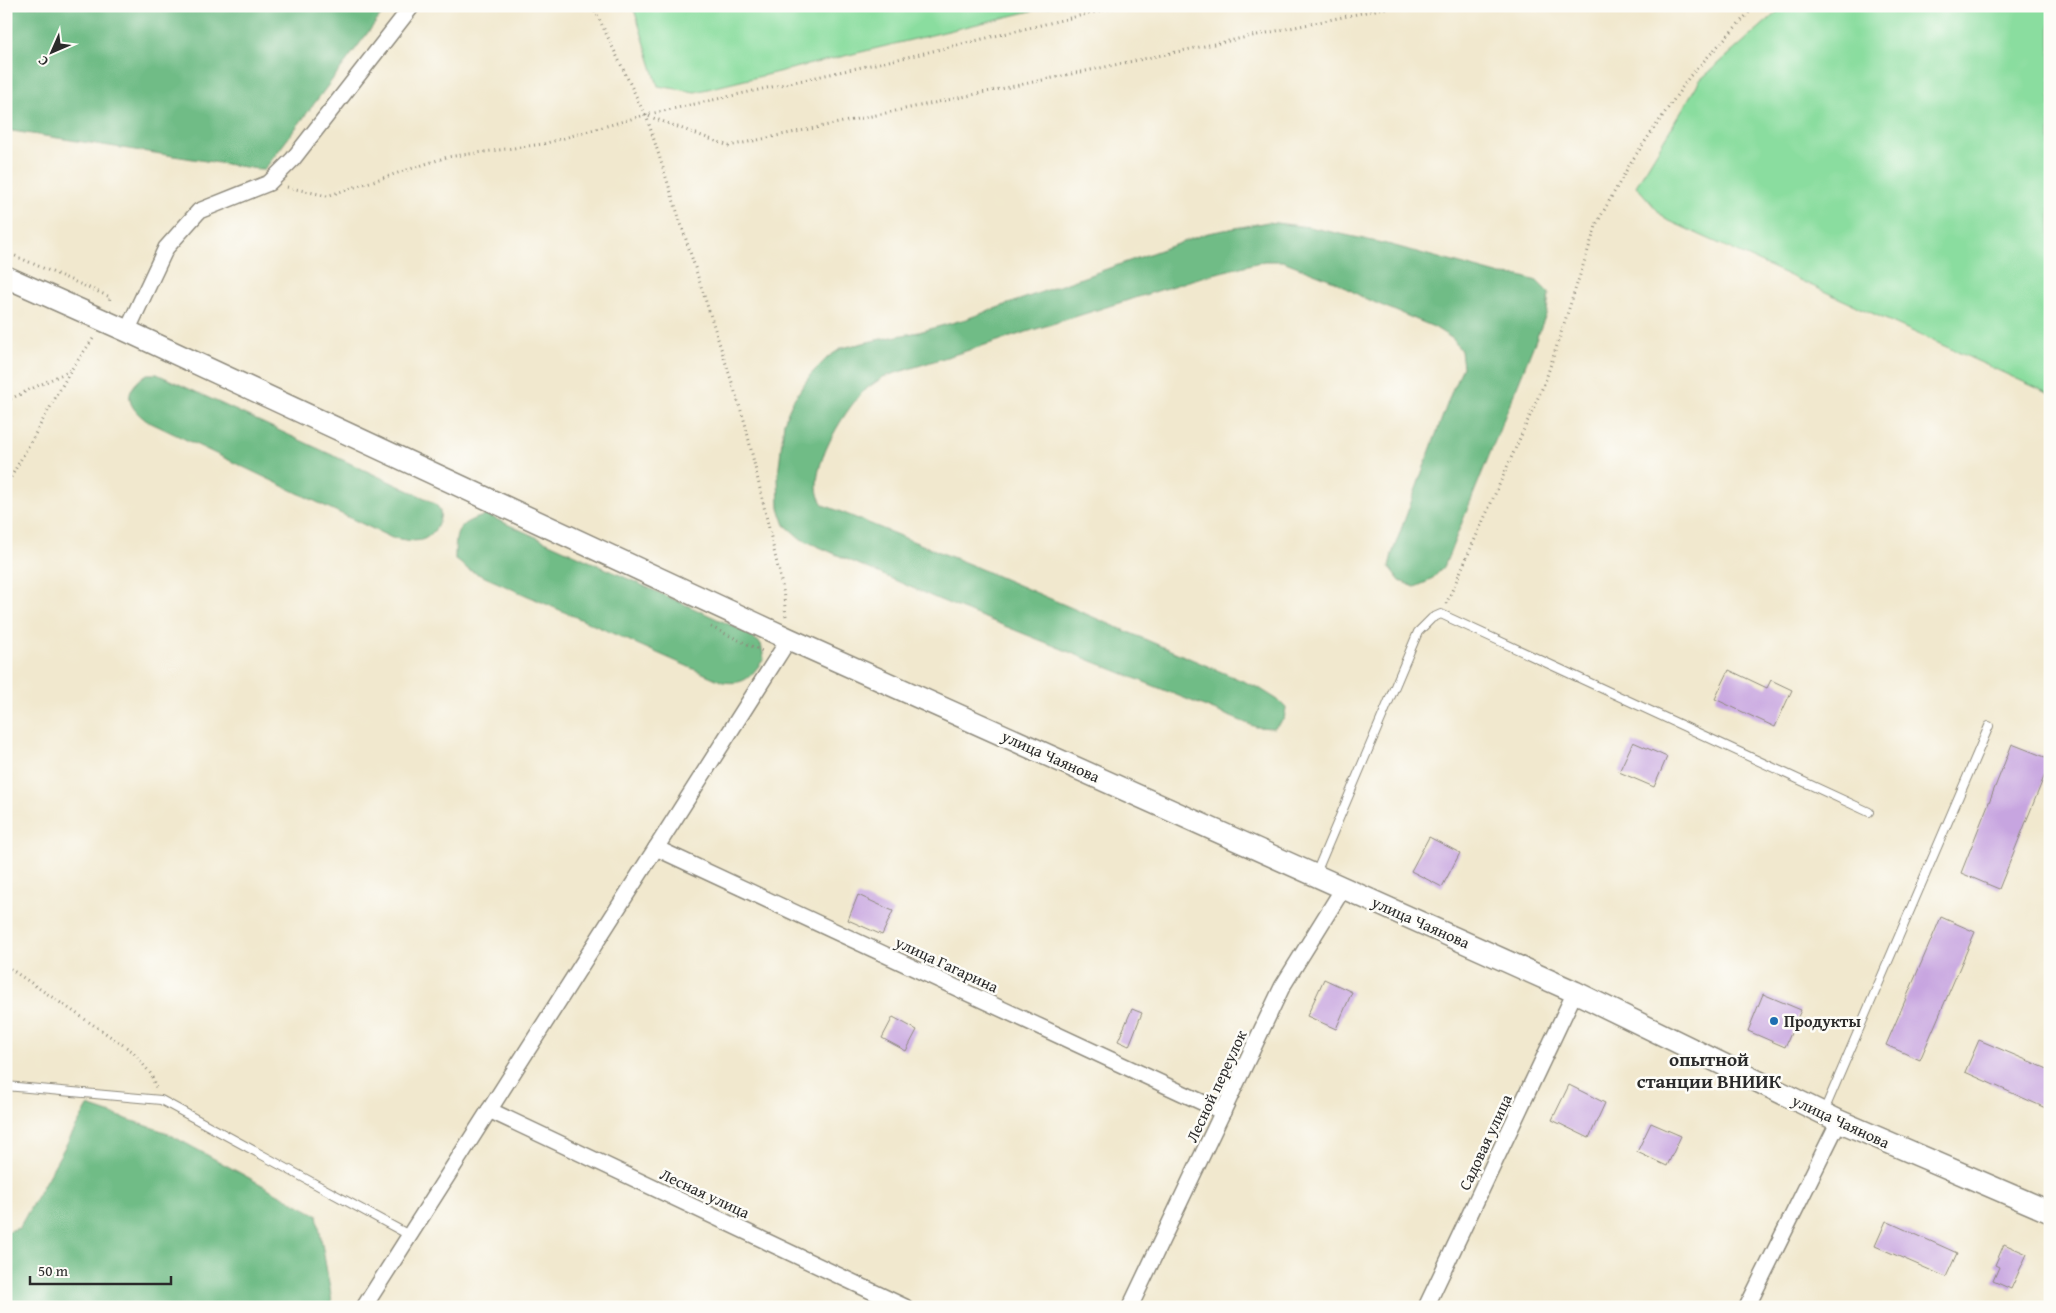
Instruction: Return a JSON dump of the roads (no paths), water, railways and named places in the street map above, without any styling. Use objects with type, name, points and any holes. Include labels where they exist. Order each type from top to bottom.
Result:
[{"type":"street","points":[[127,331],[166,248],[199,211],[269,183],[293,160],[412,6]]},
{"type":"street","name":"улица Чаянова","points":[[6,277],[106,321],[789,639],[1575,992],[1831,1117],[2050,1212]]},
{"type":"street","points":[[364,1307],[789,639]]},
{"type":"street","name":"улица Гагарина","points":[[656,848],[1223,1112]]},
{"type":"street","name":"Лесной переулок","points":[[1130,1307],[1282,988],[1344,887]]},
{"type":"street","name":"Садовая улица","points":[[1426,1307],[1575,992]]},
{"type":"street","name":"Лесная улица","points":[[489,1110],[905,1307]]},
{"type":"street","points":[[1747,1307],[1831,1117]]},
{"type":"lane","points":[[1315,874],[1418,632],[1432,618],[1441,614],[1869,812]]},
{"type":"lane","points":[[1831,1117],[1989,726]]},
{"type":"lane","points":[[6,1086],[161,1100],[409,1235]]},
{"type":"place","name":"Продукты","points":[[1774,1021]]},
{"type":"district","name":"опытной станции ВНИИК","points":[[1709,1070]]}]
